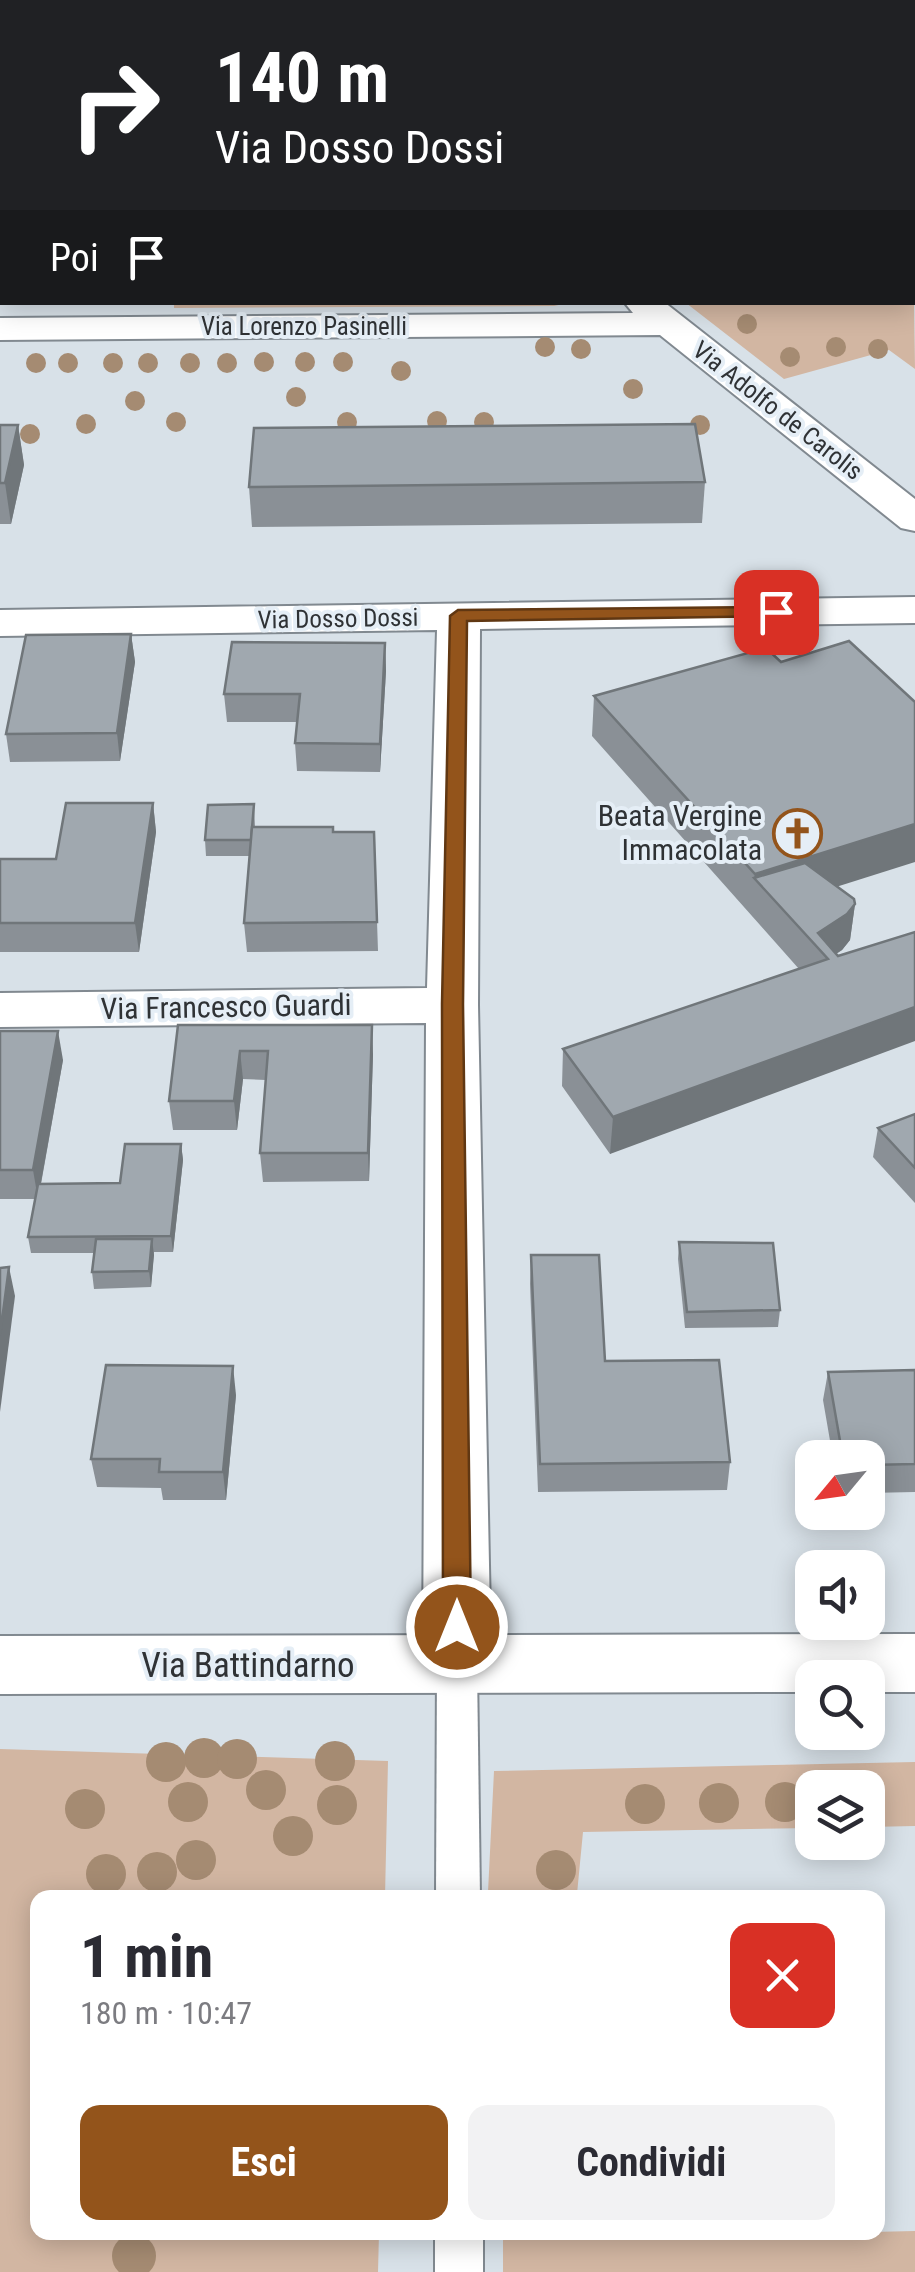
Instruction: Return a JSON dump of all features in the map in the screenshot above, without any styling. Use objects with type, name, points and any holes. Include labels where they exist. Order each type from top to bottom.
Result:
[{"type":"street","name":"Via Lorenzo Pasinelli","points":[[0,329],[654,313]]},
{"type":"street","name":"Via Adolfo de Carolis","points":[[654,313],[915,519]]},
{"type":"street","name":"Via Dosso Dossi","points":[[0,623],[915,610]]},
{"type":"street","points":[[457,1666],[452,1004],[458,616]]},
{"type":"street","name":"Via Francesco Guardi","points":[[0,1010],[452,1004]]},
{"type":"street","name":"Via Battindarno","points":[[0,1664],[915,1663]]},
{"type":"lane","points":[[457,1666],[458,1890]]},
{"type":"lane","points":[[459,2240],[459,2272]]},
{"type":"shaded area","points":[[174,305],[559,305],[554,306]]},
{"type":"shaded area","points":[[689,305],[914,305],[915,369],[889,350],[784,379]]},
{"type":"shaded area","points":[[0,1749],[388,1761],[385,1890],[30,1890],[30,2240],[379,2240],[378,2272],[0,2272]]},
{"type":"shaded area","points":[[915,1762],[915,1826],[885,1827],[885,1770],[795,1770],[795,1828],[583,1832],[577,1890],[488,1890],[494,1771]]},
{"type":"shaded area","points":[[915,2231],[915,2272],[503,2272],[503,2240],[885,2240],[885,2232]]},
{"type":"building","points":[[695,424],[705,482],[249,487],[254,428]]},
{"type":"building","points":[[0,425],[18,425],[5,483],[0,483]]},
{"type":"building","points":[[131,634],[117,733],[6,734],[26,635]]},
{"type":"building","points":[[849,641],[915,702],[915,824],[755,874],[594,696],[766,648],[781,662]]},
{"type":"building","points":[[232,642],[385,643],[380,744],[295,743],[300,694],[224,694]]},
{"type":"building","points":[[66,803],[153,803],[135,923],[0,923],[0,859],[56,859]]},
{"type":"building","points":[[254,804],[251,840],[205,840],[208,805]]},
{"type":"building","points":[[252,827],[333,827],[333,832],[374,832],[377,922],[244,923]]},
{"type":"building","points":[[805,863],[854,899],[855,904],[847,914],[818,933],[838,956],[915,932],[915,1007],[613,1117],[563,1049],[828,959],[754,878]]},
{"type":"building","points":[[178,1025],[372,1025],[368,1153],[260,1153],[268,1051],[240,1051],[234,1101],[169,1101]]},
{"type":"building","points":[[0,1031],[58,1031],[33,1170],[0,1170]]},
{"type":"building","points":[[915,1114],[915,1168],[878,1128]]},
{"type":"building","points":[[125,1144],[181,1144],[171,1236],[28,1237],[38,1184],[120,1183]]},
{"type":"building","points":[[96,1239],[152,1239],[149,1271],[92,1272]]},
{"type":"building","points":[[679,1242],[773,1243],[780,1310],[687,1312]]},
{"type":"building","points":[[531,1255],[599,1255],[605,1361],[719,1360],[730,1462],[540,1464]]},
{"type":"building","points":[[9,1267],[0,1335],[0,1268]]},
{"type":"building","points":[[106,1365],[233,1366],[223,1472],[159,1472],[160,1459],[91,1459]]},
{"type":"building","points":[[915,1370],[915,1464],[885,1465],[885,1440],[840,1440],[828,1372]]},
{"type":"place","name":"Beata Vergine Immacolata","points":[[797,833]]},
{"type":"route","points":[[457,1627],[452,1004],[458,616],[776,612]]}]
